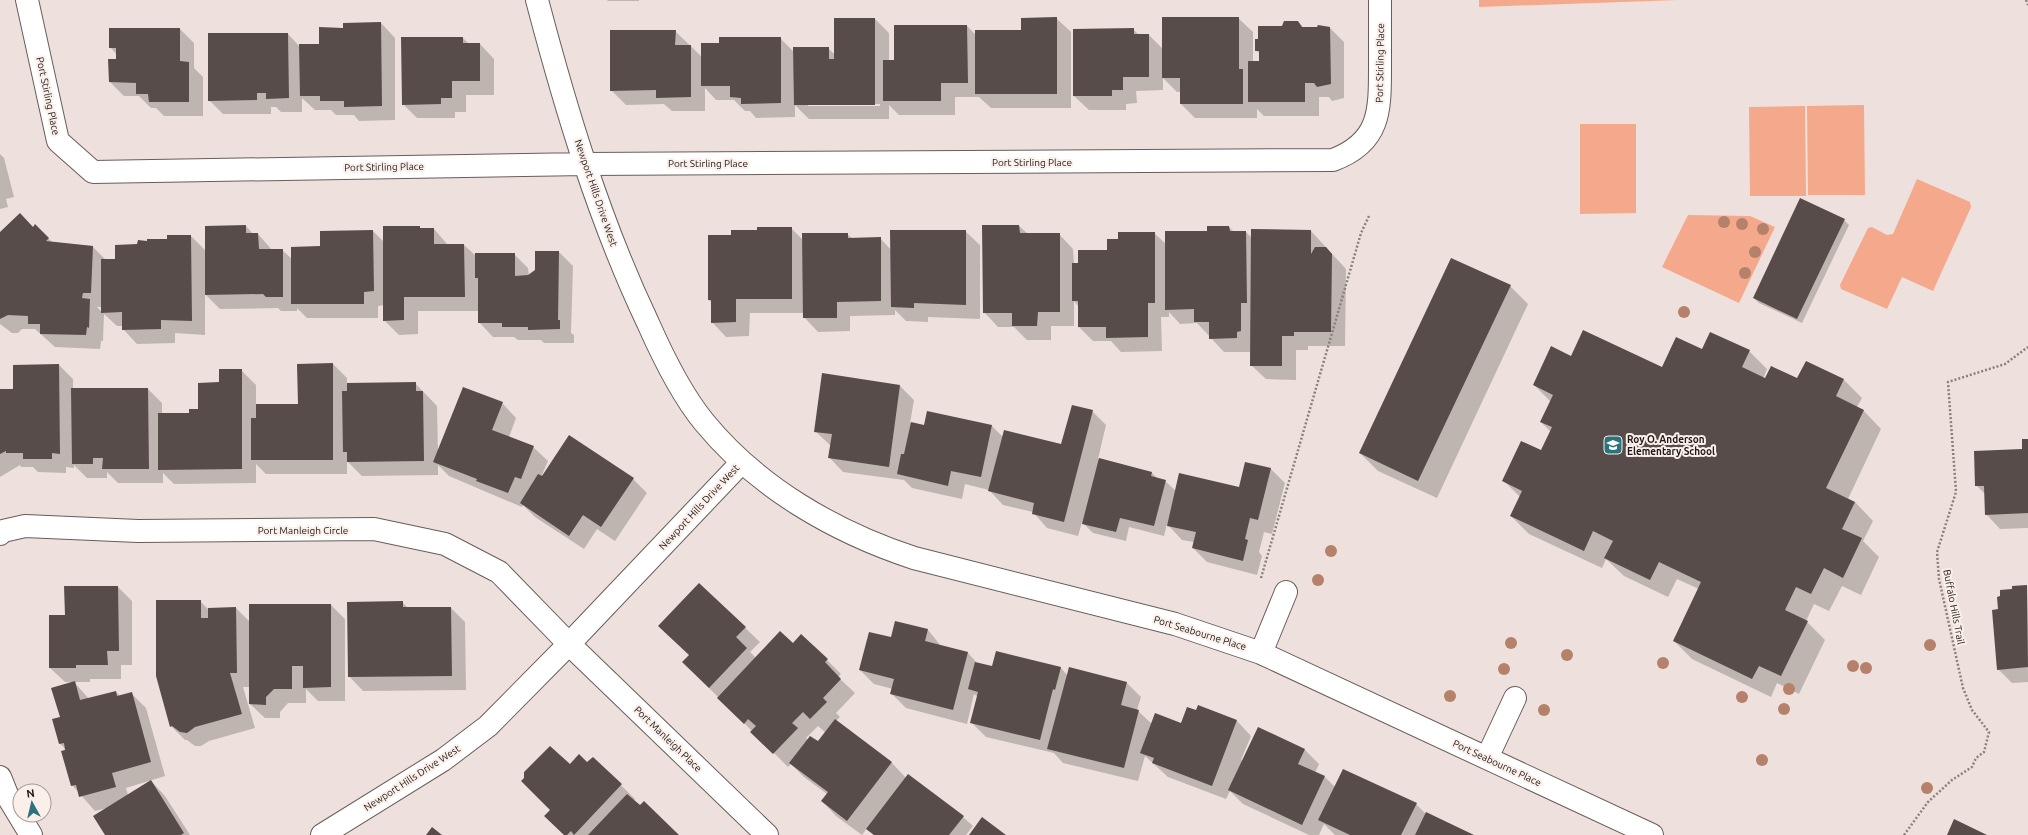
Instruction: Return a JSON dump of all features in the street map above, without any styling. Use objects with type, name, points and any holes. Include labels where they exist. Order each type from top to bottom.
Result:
[{"type":"street","name":"Port Stirling Place","points":[[27,0],[58,141],[93,172],[586,164],[1333,160],[1348,154],[1364,142],[1377,117],[1380,96],[1380,0]]},
{"type":"street","name":"Newport Hills Drive West","points":[[322,835],[443,760],[488,726],[569,644],[742,462],[704,422],[684,391],[656,341],[612,242],[569,116],[537,0]]},
{"type":"street","name":"Port Seabourne Place","points":[[742,462],[805,508],[857,536],[885,548],[914,558],[1175,624],[1262,653],[1652,835]]},
{"type":"street","name":"Port Manleigh Circle","points":[[0,534],[3,531],[24,526],[138,531],[374,529],[445,544],[498,572],[569,644]]},
{"type":"street","points":[[1262,653],[1286,592]]},
{"type":"street","name":"Port Manleigh Place","points":[[569,644],[767,835]]},
{"type":"street","points":[[1487,758],[1515,698]]},
{"type":"street","points":[[0,777],[8,797],[31,835]]},
{"type":"path","points":[[2026,0],[2028,5]]},
{"type":"path","points":[[1260,580],[1361,233],[1369,216]]},
{"type":"path","name":"Buffalo Hills Trail","points":[[1904,835],[1928,802],[1952,780],[1972,767],[1976,758],[1984,752],[1989,732],[1972,710],[1963,688],[1939,579],[1937,552],[1956,492],[1948,382],[2005,364],[2028,347]]},
{"type":"shaded area","points":[[1479,0],[1678,0],[1479,7]]},
{"type":"shaded area","points":[[1864,105],[1865,195],[1808,195],[1807,106]]},
{"type":"shaded area","points":[[1805,106],[1806,196],[1750,196],[1749,107]]},
{"type":"shaded area","points":[[1580,124],[1636,124],[1636,213],[1580,214]]},
{"type":"shaded area","points":[[1917,179],[1970,202],[1971,207],[1933,291],[1902,277],[1887,309],[1841,289],[1840,285],[1868,228],[1872,227],[1887,235],[1893,234]]},
{"type":"shaded area","points":[[1688,215],[1750,216],[1775,227],[1739,303],[1662,267]]},
{"type":"building","points":[[1057,17],[1057,94],[975,94],[975,30],[1021,30],[1021,18]]},
{"type":"building","points":[[1162,17],[1239,17],[1239,69],[1243,69],[1243,104],[1180,104],[1180,78],[1162,78]]},
{"type":"building","points":[[834,18],[875,18],[875,105],[794,105],[793,47],[829,47],[829,59],[834,59]]},
{"type":"building","points":[[1284,21],[1298,21],[1302,27],[1317,27],[1318,25],[1330,27],[1331,84],[1317,87],[1314,83],[1305,83],[1305,102],[1248,102],[1248,61],[1259,61],[1259,51],[1255,51],[1255,39],[1258,39],[1258,26],[1282,26]]},
{"type":"building","points":[[381,22],[382,106],[344,107],[344,101],[320,101],[320,96],[300,96],[299,44],[319,44],[319,27],[343,28],[343,23]]},
{"type":"building","points":[[894,25],[967,25],[968,83],[941,83],[941,101],[883,101],[883,60],[894,60]]},
{"type":"building","points":[[109,28],[180,28],[180,61],[189,62],[189,102],[149,102],[148,94],[136,94],[136,83],[109,82],[108,59],[116,59],[116,48],[109,48]]},
{"type":"building","points":[[1134,28],[1134,34],[1149,34],[1149,77],[1123,77],[1123,90],[1112,90],[1112,96],[1073,96],[1073,29]]},
{"type":"building","points":[[610,30],[676,30],[675,45],[691,45],[691,97],[656,98],[656,90],[610,91]]},
{"type":"building","points":[[208,33],[288,33],[289,98],[266,99],[266,93],[257,93],[257,100],[208,101]]},
{"type":"building","points":[[401,37],[463,37],[463,43],[480,43],[480,81],[452,81],[452,98],[441,98],[441,104],[402,105]]},
{"type":"building","points":[[719,37],[781,37],[781,103],[741,104],[741,98],[730,97],[730,86],[701,86],[701,43],[719,43]]},
{"type":"building","points":[[1800,198],[1845,219],[1797,319],[1753,298]]},
{"type":"building","points":[[20,213],[33,227],[35,224],[49,238],[46,241],[93,246],[91,293],[83,293],[82,298],[90,299],[89,328],[87,327],[86,335],[40,334],[40,324],[28,324],[28,316],[8,315],[0,319],[0,232]]},
{"type":"building","points":[[246,225],[246,233],[258,233],[259,249],[283,249],[283,297],[266,297],[263,294],[205,295],[205,226]]},
{"type":"building","points":[[982,225],[1019,225],[1020,233],[1060,233],[1060,312],[1038,312],[1037,326],[1012,326],[1012,313],[983,313]]},
{"type":"building","points":[[383,226],[420,226],[420,228],[434,228],[434,244],[464,244],[465,297],[404,297],[404,320],[383,321]]},
{"type":"building","points":[[1207,226],[1229,226],[1230,231],[1246,231],[1247,303],[1241,303],[1241,331],[1237,332],[1237,338],[1209,339],[1209,322],[1194,322],[1194,309],[1165,310],[1165,231],[1207,231]]},
{"type":"building","points":[[757,227],[792,227],[792,299],[736,299],[736,322],[711,323],[711,300],[708,300],[708,235],[731,235],[731,230],[757,230]]},
{"type":"building","points":[[1251,229],[1311,230],[1311,254],[1315,247],[1326,247],[1332,254],[1331,332],[1294,332],[1294,336],[1282,336],[1282,366],[1250,366]]},
{"type":"building","points":[[373,230],[374,291],[364,292],[364,304],[291,304],[291,247],[320,246],[320,231]]},
{"type":"building","points":[[890,230],[966,230],[966,305],[914,303],[914,308],[891,307]]},
{"type":"building","points":[[1118,232],[1155,232],[1155,303],[1148,303],[1148,337],[1106,338],[1106,327],[1078,327],[1078,301],[1072,301],[1072,263],[1078,263],[1078,250],[1107,250],[1107,239],[1118,239]]},
{"type":"building","points":[[802,233],[848,233],[848,238],[881,237],[881,301],[837,302],[837,318],[803,318]]},
{"type":"building","points":[[167,235],[191,235],[192,321],[161,320],[161,329],[122,330],[122,312],[101,313],[101,259],[115,259],[115,245],[137,244],[138,240],[147,241],[147,239],[167,239]]},
{"type":"building","points":[[535,251],[559,251],[558,320],[560,320],[560,329],[528,330],[528,327],[502,327],[502,323],[478,323],[478,278],[475,278],[475,253],[515,253],[515,276],[528,275],[535,270]]},
{"type":"building","points":[[1451,258],[1511,285],[1418,481],[1359,453]]},
{"type":"building","points":[[1583,330],[1662,367],[1676,337],[1702,349],[1710,332],[1750,350],[1742,367],[1765,378],[1771,366],[1797,378],[1806,361],[1844,379],[1836,396],[1864,410],[1826,488],[1855,502],[1842,529],[1862,538],[1843,578],[1824,568],[1811,594],[1796,587],[1785,610],[1808,621],[1781,676],[1759,666],[1752,679],[1673,641],[1701,582],[1659,562],[1650,580],[1604,558],[1613,541],[1593,531],[1584,551],[1510,516],[1522,491],[1502,481],[1521,441],[1541,450],[1552,427],[1540,422],[1553,395],[1533,385],[1551,346],[1571,356]]},
{"type":"building","points":[[333,363],[333,460],[251,460],[251,418],[256,418],[256,404],[298,404],[297,364]]},
{"type":"building","points":[[59,364],[60,454],[52,453],[52,459],[23,459],[23,453],[6,453],[6,451],[0,454],[0,389],[13,389],[13,365]]},
{"type":"building","points":[[219,369],[242,369],[242,469],[158,470],[158,413],[189,413],[189,409],[198,409],[198,383],[219,382]]},
{"type":"building","points":[[822,373],[900,385],[889,467],[828,458],[832,434],[814,432]]},
{"type":"building","points":[[416,382],[416,391],[423,391],[424,461],[347,462],[347,452],[343,452],[342,391],[347,391],[347,383]]},
{"type":"building","points":[[463,387],[503,402],[492,430],[534,446],[521,479],[515,477],[508,493],[433,462]]},
{"type":"building","points":[[71,388],[148,388],[149,469],[102,469],[103,458],[93,458],[93,464],[72,464]]},
{"type":"building","points":[[1072,405],[1093,410],[1064,522],[1032,514],[1034,503],[988,491],[1004,430],[1061,444]]},
{"type":"building","points":[[927,411],[992,425],[981,477],[951,471],[948,486],[897,474],[901,454],[904,454],[911,422],[924,425]]},
{"type":"building","points":[[569,435],[634,478],[601,527],[583,515],[569,536],[520,503],[538,474],[542,476]]},
{"type":"building","points":[[2022,439],[2028,439],[2028,513],[1985,515],[1984,486],[1975,486],[1974,451],[2022,449]]},
{"type":"building","points":[[1099,458],[1152,472],[1151,476],[1166,480],[1154,526],[1120,518],[1116,532],[1082,524]]},
{"type":"building","points":[[1245,462],[1271,468],[1258,520],[1250,518],[1245,539],[1248,540],[1243,561],[1192,548],[1196,532],[1167,526],[1179,473],[1239,487]]},
{"type":"building","points":[[699,583],[746,627],[736,637],[747,648],[709,688],[682,662],[689,655],[658,626]]},
{"type":"building","points":[[2027,585],[2028,667],[1997,670],[1992,610],[1998,609],[1997,597],[2000,596],[2000,590],[2012,589],[2012,586]]},
{"type":"building","points":[[64,586],[118,586],[119,651],[107,651],[108,665],[76,665],[76,668],[49,668],[49,615],[65,615]]},
{"type":"building","points":[[156,600],[201,600],[201,618],[208,618],[208,608],[236,607],[237,673],[230,673],[242,714],[195,727],[187,733],[180,732],[172,726],[170,727],[156,676]]},
{"type":"building","points":[[403,601],[403,607],[451,607],[452,676],[348,677],[347,602]]},
{"type":"building","points":[[249,604],[331,604],[331,687],[303,688],[303,666],[292,666],[292,689],[274,689],[266,697],[266,705],[249,704]]},
{"type":"building","points":[[895,621],[928,629],[925,641],[968,652],[953,710],[890,694],[894,679],[859,670],[869,632],[891,637]]},
{"type":"building","points":[[780,631],[793,643],[801,634],[828,659],[825,662],[841,679],[823,698],[827,702],[810,719],[803,712],[792,723],[798,728],[773,754],[750,732],[756,726],[748,719],[744,724],[717,698]]},
{"type":"building","points":[[996,651],[1061,667],[1055,690],[1053,689],[1040,740],[970,723],[978,692],[968,689],[975,662],[992,666]]},
{"type":"building","points":[[1069,667],[1127,682],[1121,705],[1139,710],[1124,768],[1047,749]]},
{"type":"building","points":[[75,681],[80,700],[116,691],[117,696],[132,692],[151,762],[112,773],[116,787],[79,797],[76,785],[71,786],[61,751],[65,750],[64,743],[59,744],[52,719],[60,717],[51,688]]},
{"type":"building","points":[[1198,705],[1237,720],[1212,786],[1152,763],[1154,758],[1140,753],[1155,713],[1181,723],[1187,707],[1196,710]]},
{"type":"building","points":[[835,719],[892,762],[847,821],[821,801],[828,792],[789,763],[810,736],[818,741]]},
{"type":"building","points":[[1258,727],[1305,749],[1298,764],[1325,776],[1302,825],[1228,790]]},
{"type":"building","points":[[550,746],[570,764],[579,754],[587,762],[593,757],[622,784],[574,835],[571,831],[567,835],[564,835],[544,816],[550,810],[521,781],[524,778],[524,772]]},
{"type":"building","points":[[1343,769],[1417,803],[1401,835],[1350,835],[1318,820]]},
{"type":"building","points":[[908,774],[964,816],[949,835],[874,835],[866,829]]},
{"type":"building","points":[[151,780],[184,833],[181,835],[105,835],[93,816]]},
{"type":"building","points":[[627,794],[640,805],[644,801],[679,835],[588,835]]},
{"type":"building","points":[[1426,812],[1474,835],[1415,835]]},
{"type":"building","points":[[982,817],[1006,835],[969,835]]},
{"type":"building","points":[[1954,819],[1987,835],[1947,835]]},
{"type":"building","points":[[432,827],[442,835],[426,835]]},
{"type":"place","name":"Roy O. Anderson Elementary School","points":[[1613,445]]}]
